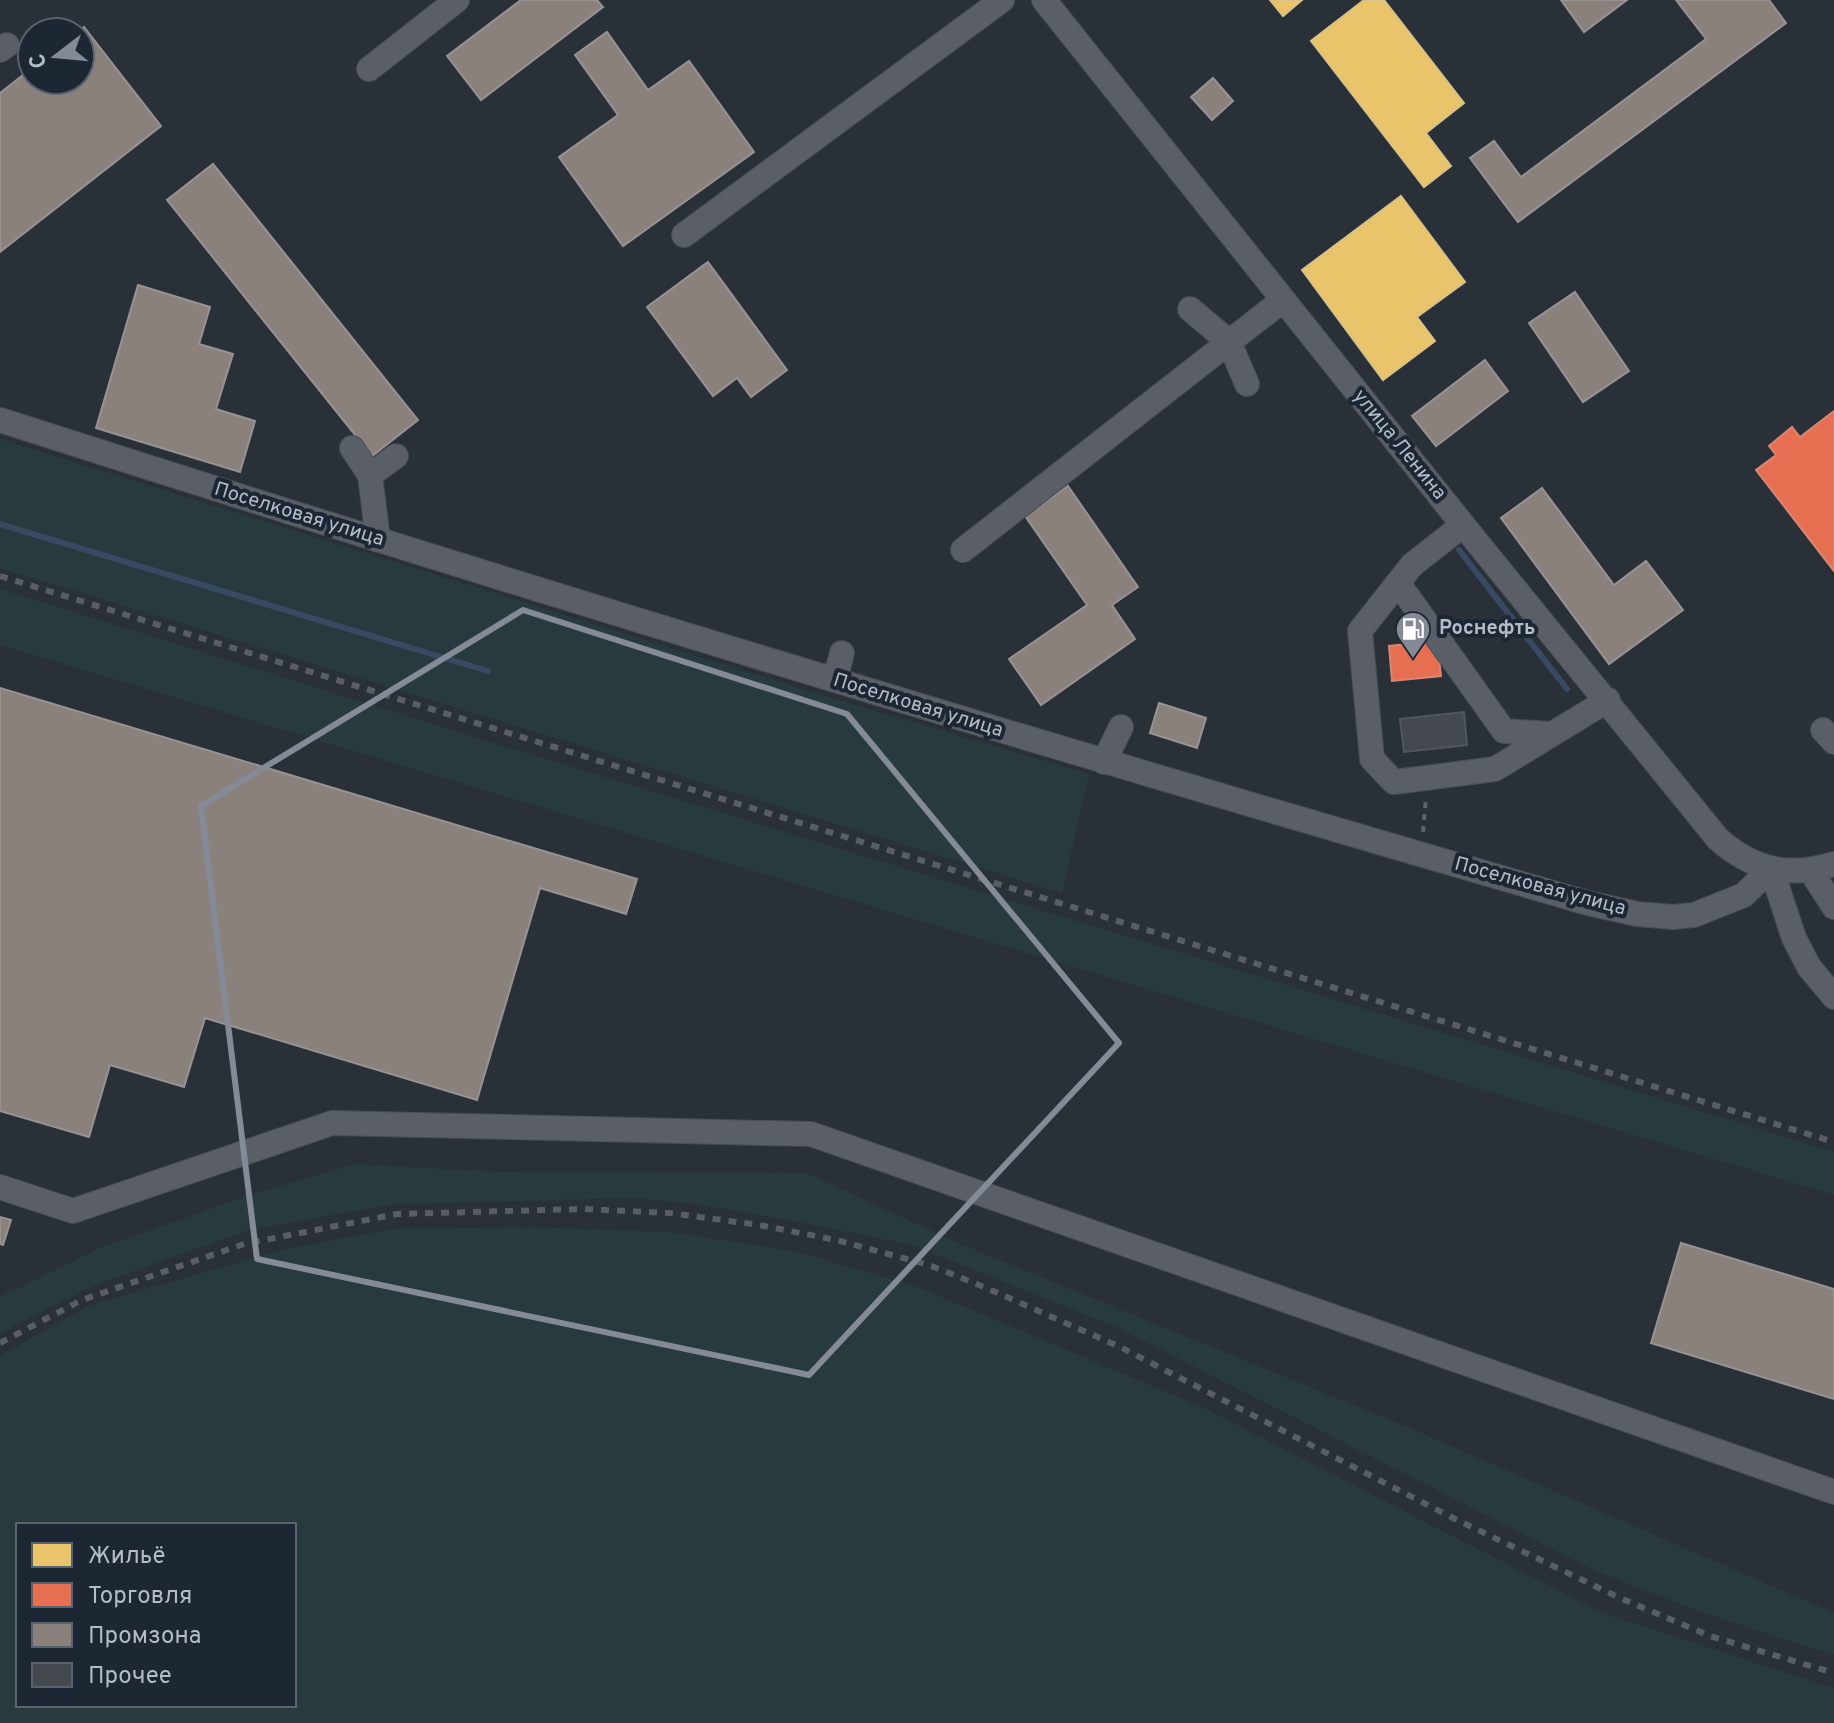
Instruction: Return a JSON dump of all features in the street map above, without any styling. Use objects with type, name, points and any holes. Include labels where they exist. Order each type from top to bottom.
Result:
[{"type":"street","points":[[369,69],[457,0]]},
{"type":"street","points":[[684,235],[1002,0]]},
{"type":"street","name":"улица Ленина","points":[[1044,0],[1718,839],[1750,862],[1771,868]]},
{"type":"street","points":[[963,550],[1283,300]]},
{"type":"street","points":[[1190,309],[1229,342],[1247,384]]},
{"type":"street","name":"Поселковая улица","points":[[0,420],[378,540],[1104,762],[1588,903],[1637,914],[1694,915],[1744,895],[1771,868]]},
{"type":"street","points":[[352,448],[370,475],[378,540]]},
{"type":"street","points":[[370,475],[396,456]]},
{"type":"street","points":[[1463,525],[1412,565],[1360,631],[1372,759],[1394,782],[1495,769],[1608,700]]},
{"type":"street","points":[[1398,583],[1504,731],[1550,734]]},
{"type":"street","points":[[835,680],[842,653]]},
{"type":"street","points":[[1104,762],[1121,727]]},
{"type":"street","points":[[1834,907],[1822,867],[1771,868],[1794,938],[1809,967],[1834,997]]},
{"type":"street","points":[[0,1187],[73,1211],[332,1123],[811,1134],[1834,1492]]},
{"type":"path","points":[[1422,855],[1428,777]]},
{"type":"highlighted area","points":[[523,610],[847,714],[1119,1043],[809,1375],[257,1259],[201,806]]},
{"type":"green space","points":[[0,439],[809,691],[1089,774],[1062,893],[0,568]]},
{"type":"green space","points":[[0,589],[1834,1152],[1834,1195],[0,645]]},
{"type":"green space","points":[[355,1164],[498,1172],[807,1173],[958,1243],[1405,1426],[1834,1613],[1834,1655],[1703,1613],[1598,1572],[1118,1328],[912,1245],[783,1219],[690,1203],[633,1198],[395,1204],[249,1230],[95,1285],[0,1333],[0,1297],[97,1249],[252,1194]]},
{"type":"green space","points":[[530,1227],[671,1232],[799,1252],[920,1288],[1202,1407],[1602,1613],[1834,1688],[1834,1723],[0,1723],[0,1356],[88,1306],[281,1250],[392,1229]]},
{"type":"building: Жильё","points":[[1270,0],[1302,0],[1283,16]]},
{"type":"building: Жильё","points":[[1364,0],[1384,0],[1464,103],[1426,133],[1451,166],[1424,187],[1311,41]]},
{"type":"building: Жильё","points":[[1401,196],[1465,282],[1417,317],[1435,341],[1383,380],[1302,270]]},
{"type":"building: Торговля","points":[[1834,411],[1834,571],[1756,470],[1776,455],[1769,446],[1792,427],[1800,437]]},
{"type":"building: Торговля","points":[[1437,641],[1441,676],[1392,681],[1389,646]]},
{"type":"building: Промзона","points":[[521,0],[597,0],[603,7],[481,100],[447,56]]},
{"type":"building: Промзона","points":[[1561,0],[1627,0],[1584,32]]},
{"type":"building: Промзона","points":[[1676,0],[1769,0],[1786,23],[1518,222],[1470,158],[1494,141],[1521,177],[1706,39]]},
{"type":"building: Промзона","points":[[607,32],[648,90],[689,61],[754,152],[623,246],[559,157],[618,115],[575,55]]},
{"type":"building: Промзона","points":[[96,42],[161,126],[0,252],[0,93],[16,80],[16,96],[96,96]]},
{"type":"building: Промзона","points":[[1213,78],[1233,101],[1212,120],[1191,97]]},
{"type":"building: Промзона","points":[[213,164],[418,420],[372,456],[167,200]]},
{"type":"building: Промзона","points":[[708,262],[787,370],[751,397],[737,378],[713,396],[647,307]]},
{"type":"building: Промзона","points":[[138,285],[210,307],[199,344],[233,354],[216,409],[255,421],[240,472],[96,428]]},
{"type":"building: Промзона","points":[[1575,292],[1629,371],[1583,402],[1529,323]]},
{"type":"building: Промзона","points":[[1485,360],[1508,391],[1436,446],[1412,416]]},
{"type":"building: Промзона","points":[[1068,486],[1138,587],[1112,605],[1135,639],[1041,705],[1009,659],[1087,605],[1025,516]]},
{"type":"building: Промзона","points":[[1542,488],[1614,585],[1646,561],[1683,610],[1609,664],[1501,518]]},
{"type":"building: Промзона","points":[[0,688],[637,879],[626,914],[540,888],[477,1100],[205,1018],[184,1087],[110,1065],[89,1137],[0,1111]]},
{"type":"building: Промзона","points":[[1159,703],[1206,718],[1197,748],[1150,733]]},
{"type":"building: Промзона","points":[[0,1217],[11,1220],[3,1245],[0,1244]]},
{"type":"building: Промзона","points":[[1681,1243],[1834,1289],[1834,1399],[1651,1343]]},
{"type":"building: Прочее","points":[[1464,712],[1467,745],[1404,752],[1400,719]]},
{"type":"waterway","points":[[0,524],[488,671]]},
{"type":"waterway","points":[[1459,550],[1567,689]]},
{"type":"railway","points":[[0,576],[1834,1142]]},
{"type":"railway","points":[[0,1343],[82,1300],[244,1244],[397,1214],[584,1209],[670,1213],[759,1225],[836,1240],[929,1265],[984,1287],[1120,1347],[1455,1519],[1620,1598],[1710,1636],[1834,1673]]},
{"type":"place","name":"Роснефть","points":[[1413,660]]}]
